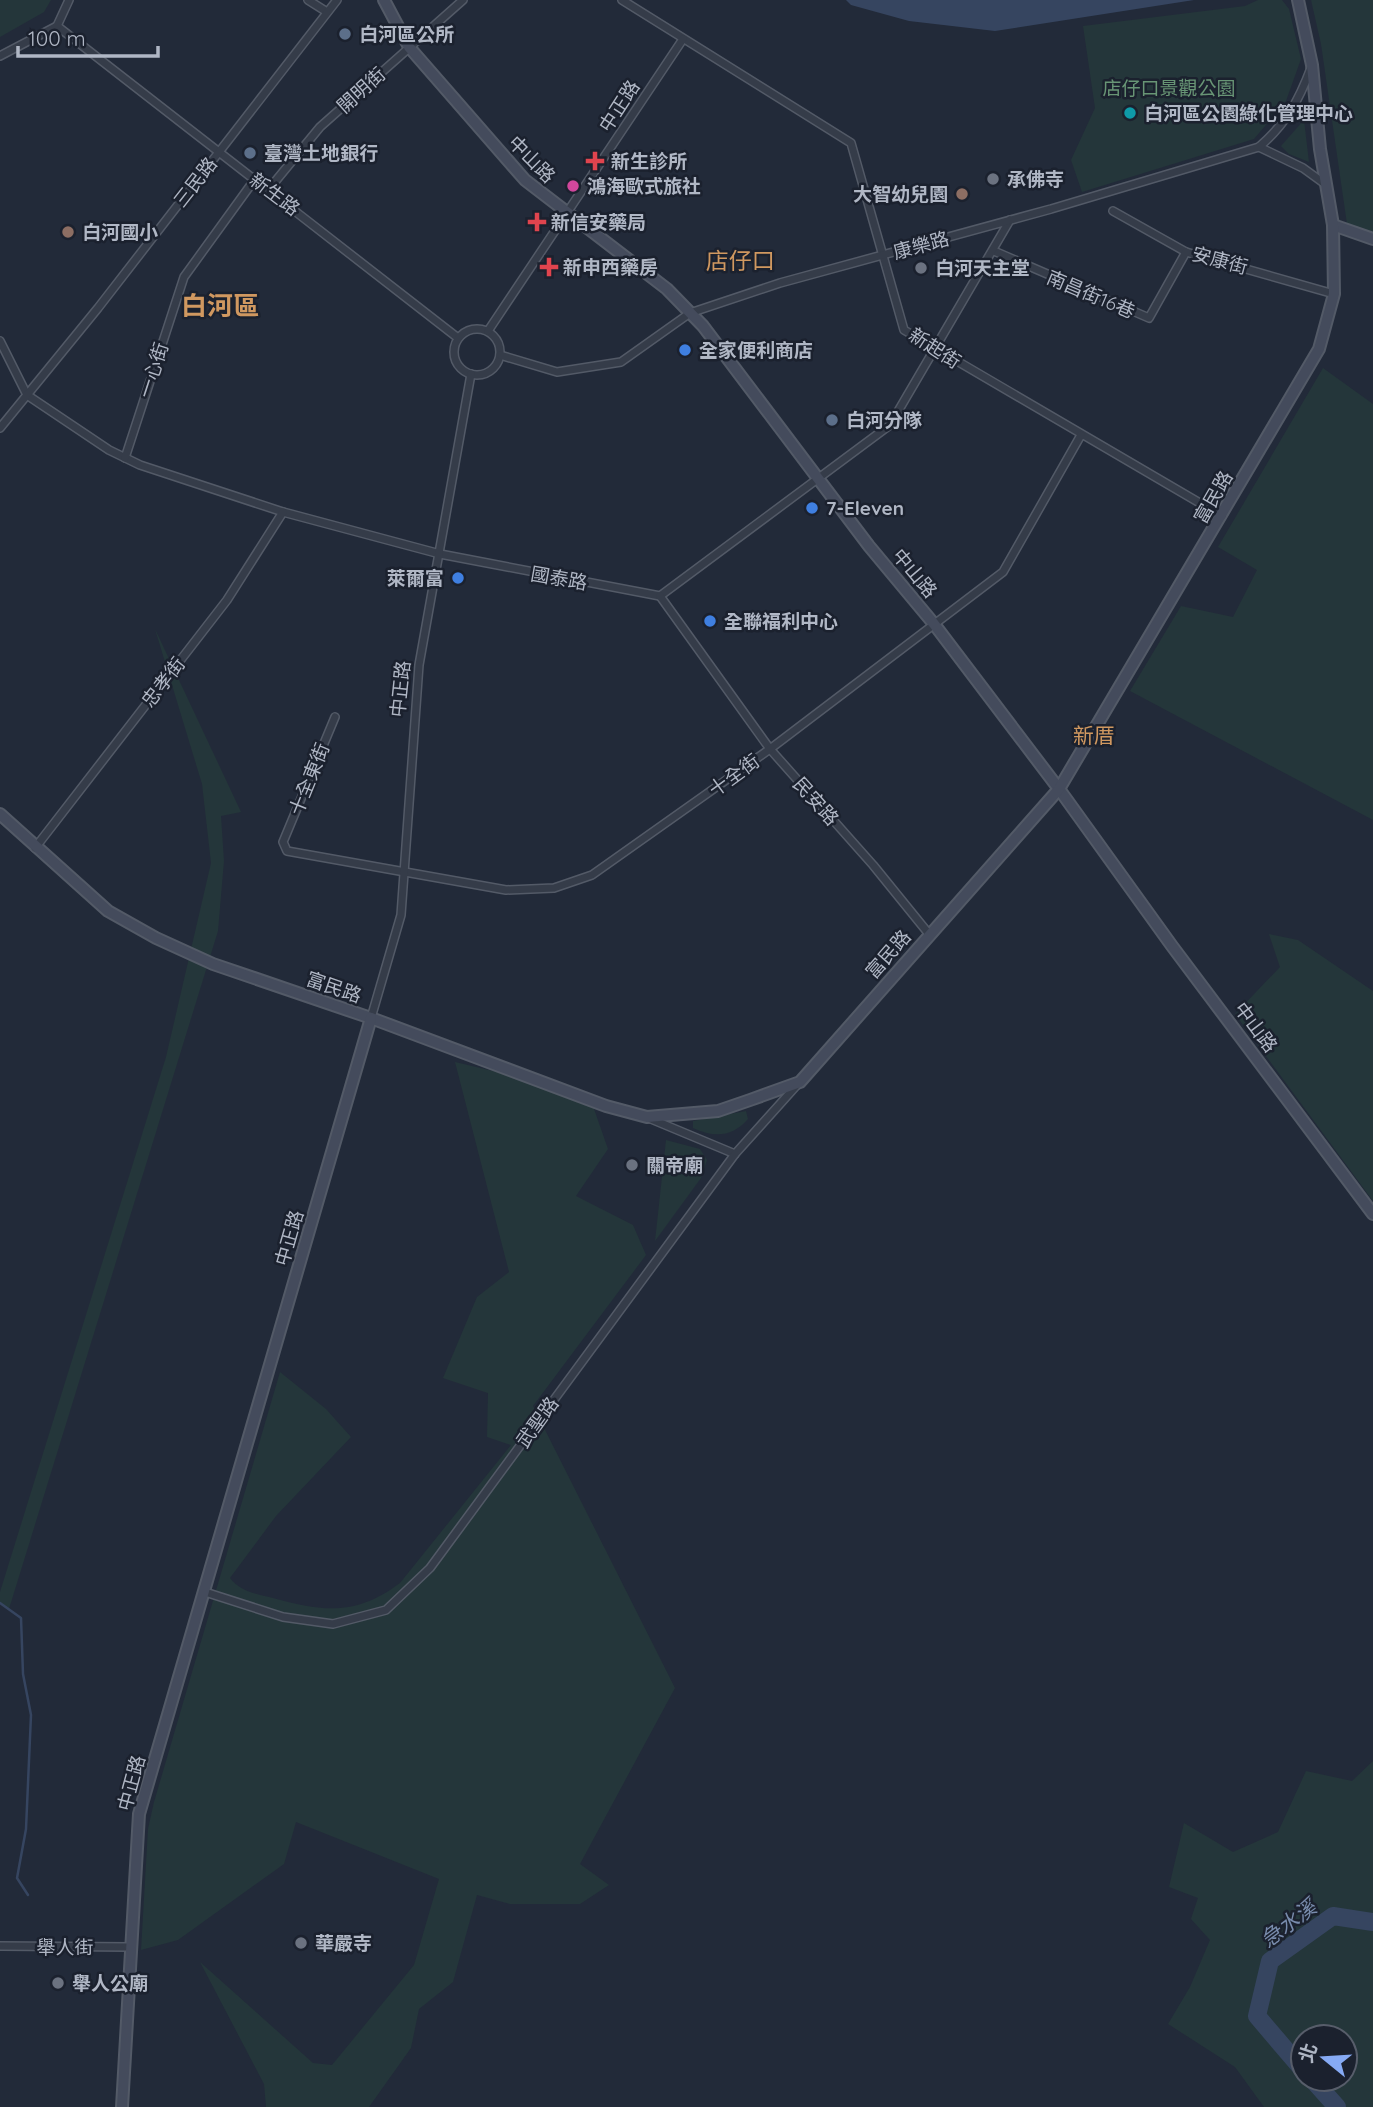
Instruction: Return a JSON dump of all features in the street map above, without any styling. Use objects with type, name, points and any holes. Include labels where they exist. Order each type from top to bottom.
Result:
[{"type":"main road","name":"中山路","points":[[384,0],[409,47],[525,180],[667,289],[690,313],[869,546],[934,624],[1373,1214]]},
{"type":"main road","name":"富民路","points":[[0,814],[108,911],[156,938],[213,964],[372,1018],[606,1106],[647,1117],[718,1111],[800,1082],[1059,789],[1319,349],[1334,294],[1333,225],[1325,184],[1312,65],[1298,0]]},
{"type":"main road","points":[[1333,225],[1373,239]]},
{"type":"main road","name":"中正路","points":[[122,2107],[139,1814],[372,1018]]},
{"type":"street","points":[[0,56],[57,26],[69,0]]},
{"type":"street","points":[[308,0],[327,12]]},
{"type":"street","name":"三民路","points":[[0,428],[3,418],[27,395],[91,318],[337,0]]},
{"type":"street","name":"開明街","points":[[269,189],[320,127],[463,0]]},
{"type":"street","name":"新起街","points":[[622,0],[851,143],[904,330],[1222,516]]},
{"type":"street","name":"新生路","points":[[57,26],[458,338]]},
{"type":"street","name":"中正路","points":[[488,331],[683,39]]},
{"type":"street","name":"康樂路","points":[[500,355],[557,372],[621,362],[690,313],[780,283],[1010,220],[1259,147],[1280,129],[1298,101],[1312,65]]},
{"type":"street","points":[[1259,147],[1303,169],[1325,184]]},
{"type":"street","name":"一心街","points":[[125,458],[184,276],[255,179]]},
{"type":"street","name":"安康街","points":[[1113,211],[1186,251],[1334,294]]},
{"type":"street","points":[[660,596],[890,425],[1010,220]]},
{"type":"street","name":"南昌街16巷","points":[[994,251],[1149,318],[1186,251]]},
{"type":"street","points":[[469,330],[488,331],[498,341],[500,355],[490,371],[471,374],[461,368],[455,358],[458,338],[469,330]]},
{"type":"street","points":[[0,341],[27,395]]},
{"type":"street","name":"中正路","points":[[372,1018],[401,915],[416,689],[471,374]]},
{"type":"street","name":"國泰路","points":[[27,395],[125,458],[284,512],[439,554],[660,596]]},
{"type":"street","name":"十全街","points":[[284,842],[287,851],[506,890],[522,891],[568,884],[592,875],[770,749],[1003,572],[1081,435]]},
{"type":"street","name":"忠孝街","points":[[35,848],[227,600],[284,512]]},
{"type":"street","name":"民安路","points":[[660,596],[770,749],[873,865],[929,934]]},
{"type":"street","name":"十全東街","points":[[284,842],[335,717]]},
{"type":"street","name":"武聖路","points":[[205,1592],[283,1618],[333,1624],[386,1610],[430,1568],[735,1154],[800,1082]]},
{"type":"street","points":[[647,1117],[735,1154]]},
{"type":"street","name":"舉人街","points":[[0,1946],[130,1947]]},
{"type":"green space","points":[[0,0],[51,0],[44,12],[0,37]]},
{"type":"green space","name":"店仔口景觀公園","points":[[1258,0],[1282,0],[1289,9],[1301,59],[1286,101],[1254,139],[1082,192],[1071,160],[1095,108],[1083,26],[1245,6]]},
{"type":"green space","points":[[1311,0],[1373,0],[1373,243],[1349,238],[1321,44]]},
{"type":"green space","points":[[1304,120],[1309,162],[1289,154],[1281,146]]},
{"type":"green space","points":[[1323,368],[1373,404],[1373,820],[1130,691],[1181,606],[1233,617],[1257,570],[1218,547]]},
{"type":"green space","points":[[155,629],[241,812],[221,816],[224,861],[218,931],[9,1609],[0,1603],[0,1592],[166,1057],[211,863],[202,784]]},
{"type":"green space","points":[[1269,934],[1298,940],[1373,991],[1373,1201],[1235,1014],[1280,967]]},
{"type":"green space","points":[[455,1062],[540,1082],[593,1106],[608,1149],[576,1196],[633,1225],[646,1255],[533,1406],[675,1688],[580,1864],[609,1885],[580,1904],[510,1904],[477,1895],[453,1982],[419,2009],[411,2048],[369,2107],[266,2107],[264,2084],[200,1962],[313,2063],[332,2065],[414,1965],[439,1879],[296,1822],[284,1864],[178,1940],[141,1950],[148,1829],[280,1372],[326,1409],[351,1437],[276,1516],[230,1578],[255,1594],[308,1606],[339,1608],[354,1606],[384,1594],[400,1583],[511,1445],[487,1437],[488,1393],[443,1378],[477,1297],[509,1272]]},
{"type":"green space","points":[[746,1111],[748,1119],[742,1125],[723,1134],[693,1128],[693,1121]]},
{"type":"green space","points":[[666,1140],[700,1149],[707,1160],[701,1178],[655,1241]]},
{"type":"green space","points":[[1373,1761],[1373,2107],[1264,2107],[1235,2067],[1168,2024],[1190,1987],[1210,1940],[1191,1919],[1198,1898],[1169,1887],[1184,1823],[1233,1852],[1278,1832],[1306,1771],[1352,1781]]},
{"type":"water","points":[[846,0],[1194,0],[995,31],[909,21],[851,5]]},
{"type":"waterway","points":[[0,1603],[21,1618],[23,1674],[31,1715],[26,1829],[17,1878],[28,1895]]},
{"type":"waterway","name":"急水溪","points":[[1289,2054],[1257,2016],[1270,1961],[1333,1916],[1373,1922]]},
{"type":"waterway","name":"急水溪","points":[[1324,2093],[1337,2107]]},
{"type":"place","name":"白河區公所","points":[[345,34]]},
{"type":"place","name":"白河區公園綠化管理中心","points":[[1130,113]]},
{"type":"place","name":"臺灣土地銀行","points":[[250,153]]},
{"type":"place","name":"新生診所","points":[[595,161]]},
{"type":"place","name":"承佛寺","points":[[993,179]]},
{"type":"place","name":"鴻海歐式旅社","points":[[573,186]]},
{"type":"place","name":"大智幼兒園","points":[[962,194]]},
{"type":"place","name":"新信安藥局","points":[[537,222]]},
{"type":"place","name":"白河國小","points":[[68,232]]},
{"type":"place","name":"新申西藥房","points":[[549,267]]},
{"type":"place","name":"白河天主堂","points":[[921,268]]},
{"type":"place","name":"全家便利商店","points":[[685,350]]},
{"type":"place","name":"白河分隊","points":[[832,420]]},
{"type":"place","name":"7-Eleven","points":[[812,508]]},
{"type":"place","name":"萊爾富","points":[[458,578]]},
{"type":"place","name":"全聯福利中心","points":[[710,621]]},
{"type":"place","name":"關帝廟","points":[[632,1165]]},
{"type":"place","name":"華嚴寺","points":[[301,1943]]},
{"type":"place","name":"舉人公廟","points":[[58,1983]]},
{"type":"district","name":"店仔口","points":[[740,260]]},
{"type":"district","name":"白河區","points":[[220,305]]},
{"type":"district","name":"新厝","points":[[1094,735]]}]
